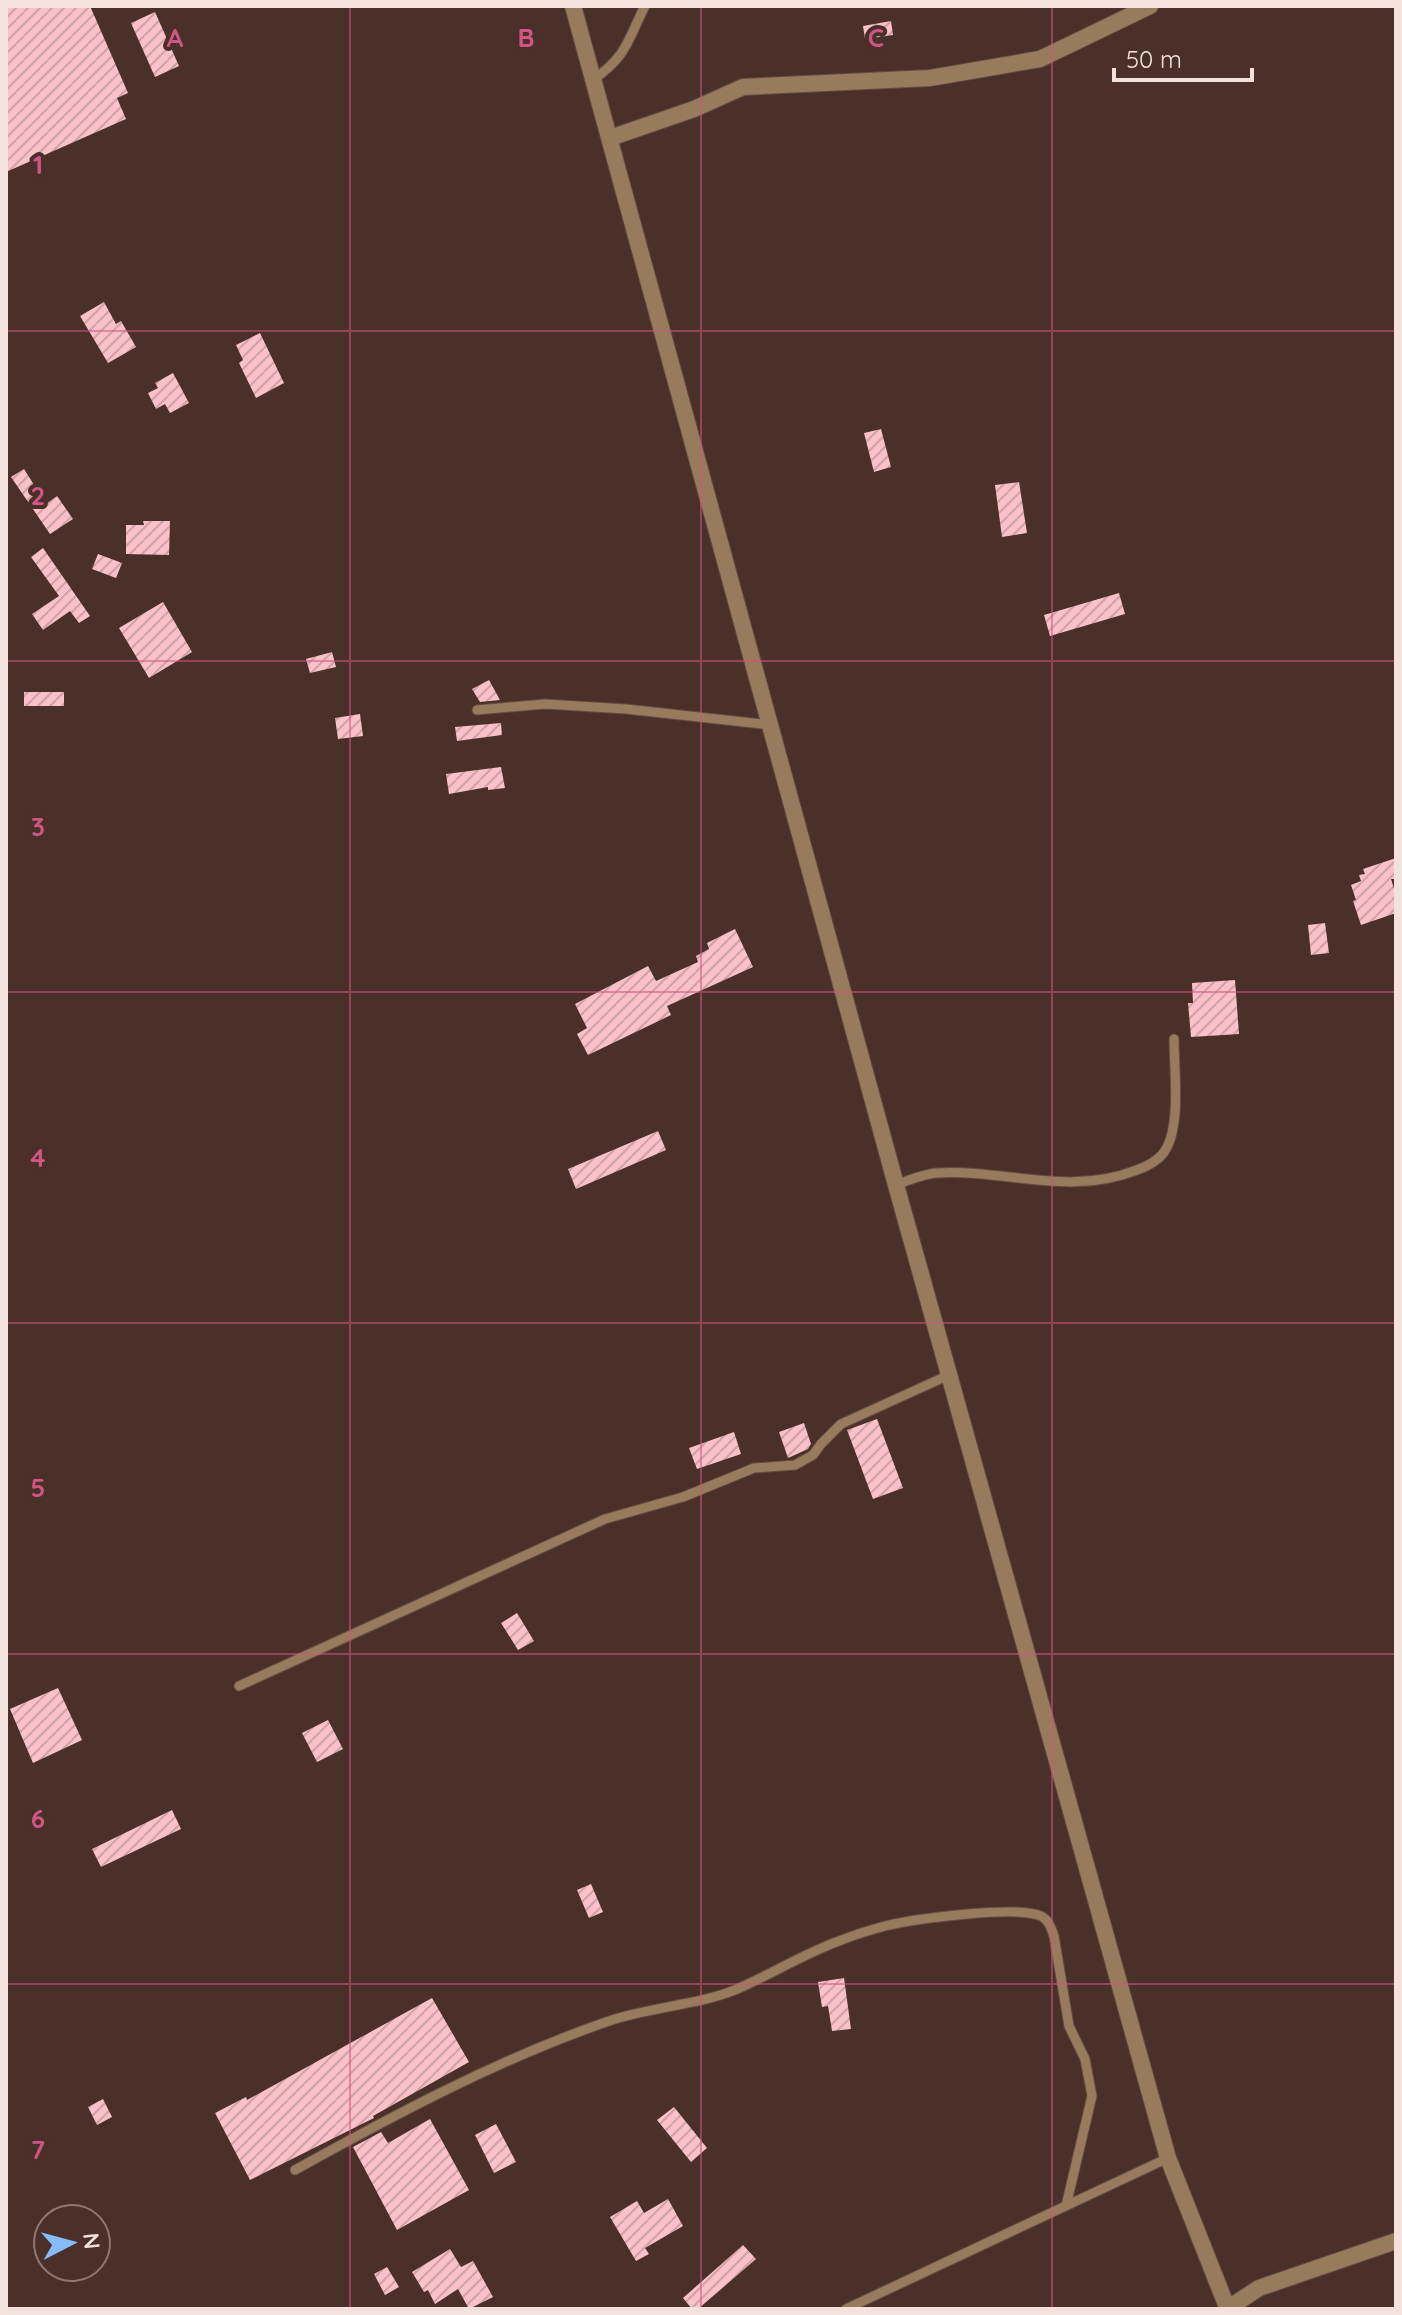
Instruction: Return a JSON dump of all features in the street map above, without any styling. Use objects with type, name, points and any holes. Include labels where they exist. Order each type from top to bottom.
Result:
[{"type":"street","points":[[573,6],[896,1185],[1168,2158],[1227,2308],[1259,2288],[1396,2241]]},
{"type":"street","points":[[610,138],[694,109],[743,87],[930,78],[1040,59],[1150,6]]},
{"type":"lane","points":[[593,80],[620,57],[645,6]]},
{"type":"lane","points":[[477,710],[545,704],[576,705],[770,725]]},
{"type":"lane","points":[[896,1185],[940,1173],[1079,1183],[1119,1177],[1146,1167],[1159,1158],[1170,1139],[1174,1120],[1174,1039]]},
{"type":"lane","points":[[239,1686],[605,1519],[683,1497],[754,1468],[795,1465],[813,1455],[841,1424],[949,1375]]},
{"type":"lane","points":[[295,2170],[386,2119],[504,2061],[608,2021],[734,1990],[838,1942],[886,1925],[1000,1910],[1039,1915],[1050,1926],[1069,2026],[1089,2074],[1092,2096],[1066,2206]]},
{"type":"lane","points":[[846,2309],[1168,2158]]},
{"type":"building","points":[[6,6],[90,6],[128,93],[117,98],[126,119],[6,172]]},
{"type":"building","points":[[155,12],[179,66],[155,77],[131,23]]},
{"type":"building","points":[[891,21],[893,35],[865,39],[863,26]]},
{"type":"building","points":[[104,302],[116,324],[121,321],[136,347],[108,363],[80,316]]},
{"type":"building","points":[[260,333],[284,383],[256,398],[239,363],[243,360],[236,345]]},
{"type":"building","points":[[173,373],[189,403],[170,413],[165,404],[156,409],[148,393],[158,388],[155,383]]},
{"type":"building","points":[[881,429],[891,467],[874,472],[864,433]]},
{"type":"building","points":[[24,469],[46,504],[57,496],[73,519],[50,534],[11,477]]},
{"type":"building","points":[[1019,482],[1027,533],[1002,537],[995,485]]},
{"type":"building","points":[[143,521],[170,521],[169,555],[126,554],[126,525],[144,525]]},
{"type":"building","points":[[43,548],[90,616],[79,623],[70,611],[43,630],[32,614],[59,596],[31,557]]},
{"type":"building","points":[[98,554],[122,563],[116,578],[92,569]]},
{"type":"building","points":[[1119,593],[1125,614],[1050,636],[1044,615]]},
{"type":"building","points":[[163,602],[192,652],[149,678],[119,628]]},
{"type":"building","points":[[332,652],[336,667],[310,673],[306,659]]},
{"type":"building","points":[[489,680],[500,700],[480,702],[472,689]]},
{"type":"building","points":[[24,692],[64,692],[64,706],[24,706]]},
{"type":"building","points":[[360,714],[363,736],[338,739],[335,718]]},
{"type":"building","points":[[501,723],[502,735],[457,741],[455,727]]},
{"type":"building","points":[[501,767],[505,788],[488,790],[488,787],[449,794],[446,774]]},
{"type":"building","points":[[1396,858],[1396,879],[1391,879],[1396,895],[1396,913],[1361,925],[1351,885],[1361,881],[1359,875],[1365,874],[1363,869]]},
{"type":"building","points":[[1325,923],[1329,953],[1311,955],[1308,925]]},
{"type":"building","points":[[735,929],[753,967],[667,1006],[671,1015],[588,1055],[577,1034],[587,1028],[575,1004],[648,966],[656,981],[698,962],[696,956],[709,949],[707,943]]},
{"type":"building","points":[[1235,980],[1239,1034],[1191,1037],[1188,1003],[1193,1003],[1192,983]]},
{"type":"building","points":[[658,1131],[666,1150],[576,1189],[568,1169]]},
{"type":"building","points":[[877,1419],[903,1488],[873,1499],[847,1430]]},
{"type":"building","points":[[804,1423],[811,1444],[808,1449],[788,1458],[779,1432]]},
{"type":"building","points":[[734,1432],[741,1454],[697,1469],[689,1448]]},
{"type":"building","points":[[517,1613],[534,1641],[518,1650],[501,1623]]},
{"type":"building","points":[[58,1688],[82,1740],[33,1763],[10,1709]]},
{"type":"building","points":[[328,1720],[343,1749],[317,1762],[302,1733]]},
{"type":"building","points":[[172,1810],[181,1829],[101,1867],[92,1849]]},
{"type":"building","points":[[591,1884],[603,1912],[589,1918],[577,1890]]},
{"type":"building","points":[[844,1978],[851,2029],[832,2031],[828,2006],[822,2007],[818,1982]]},
{"type":"building","points":[[432,1998],[469,2062],[374,2118],[250,2180],[215,2113],[246,2097],[247,2100]]},
{"type":"building","points":[[103,2099],[112,2117],[97,2125],[88,2107]]},
{"type":"building","points":[[674,2107],[707,2148],[691,2162],[657,2120]]},
{"type":"building","points":[[430,2119],[469,2190],[397,2230],[353,2147],[381,2132],[388,2143]]},
{"type":"building","points":[[496,2124],[516,2162],[494,2173],[475,2135]]},
{"type":"building","points":[[668,2199],[683,2226],[645,2248],[649,2254],[636,2261],[610,2217],[637,2201],[644,2213]]},
{"type":"building","points":[[743,2245],[756,2259],[698,2309],[692,2309],[683,2298]]},
{"type":"building","points":[[450,2249],[461,2267],[473,2261],[493,2297],[469,2309],[458,2289],[435,2304],[428,2290],[424,2292],[412,2272]]},
{"type":"building","points":[[387,2267],[399,2287],[385,2295],[374,2274]]}]
